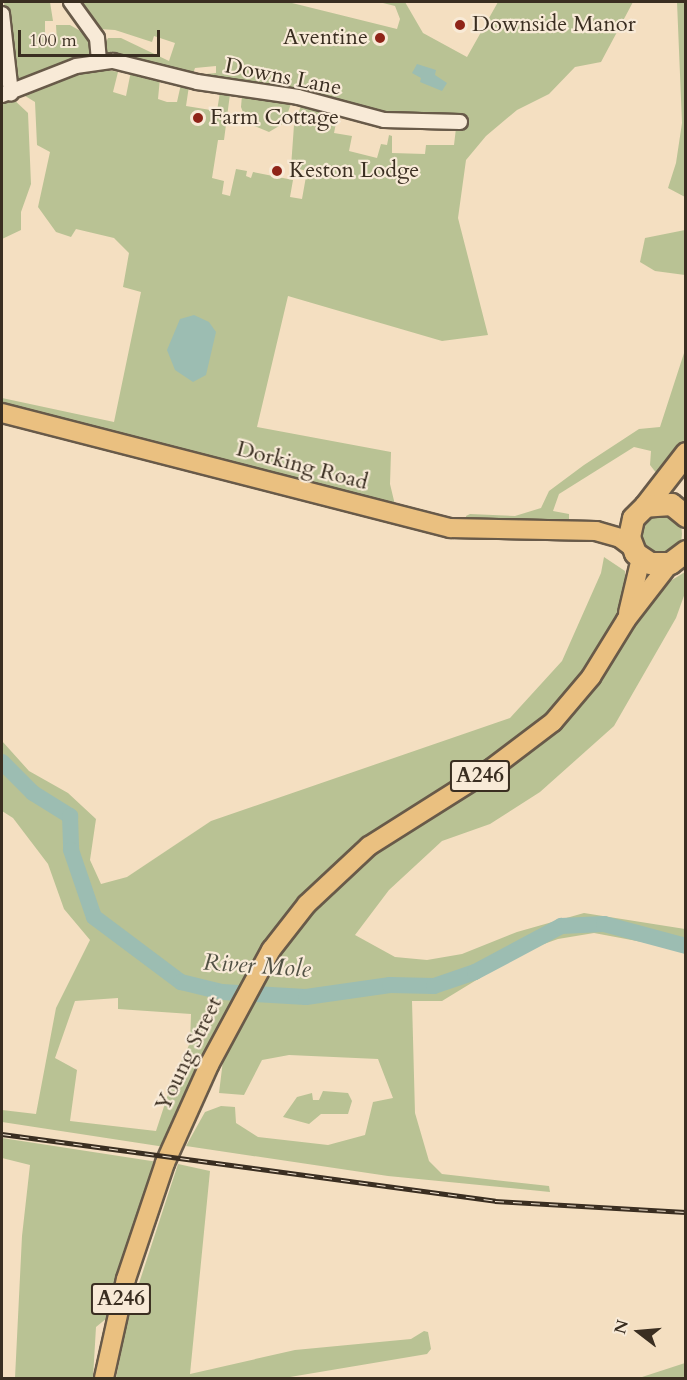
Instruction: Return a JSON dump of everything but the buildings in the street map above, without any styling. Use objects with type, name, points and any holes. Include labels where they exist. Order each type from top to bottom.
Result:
[{"type":"highway","points":[[639,512],[660,502],[683,513],[682,459]]},
{"type":"highway","points":[[681,555],[660,565],[636,553],[629,537],[639,512],[682,459]]},
{"type":"main road","name":"Dorking Road","points":[[2,413],[450,528],[596,531],[620,538],[636,553]]},
{"type":"main road","name":"Dorking Road","points":[[596,531],[639,512]]},
{"type":"main road","name":"Young Street","points":[[626,620],[636,553]]},
{"type":"main road","name":"Young Street","points":[[104,1378],[126,1279],[144,1220],[182,1121],[224,1035],[271,950],[307,904],[369,846],[491,769],[553,722],[591,677],[626,620],[681,555]]},
{"type":"street","points":[[70,2],[97,38],[99,61]]},
{"type":"street","points":[[2,14],[6,94]]},
{"type":"street","name":"Downs Lane","points":[[6,94],[99,61],[127,64],[197,82],[298,97],[384,120],[460,122]]},
{"type":"green space","points":[[4,2],[50,2],[53,21],[45,21],[45,44],[57,43],[56,25],[70,25],[89,36],[90,57],[20,84],[11,79]]},
{"type":"green space","points":[[80,2],[288,2],[397,29],[400,19],[395,6],[379,2],[405,2],[423,33],[467,57],[498,2],[633,2],[601,62],[575,67],[549,94],[517,110],[486,136],[466,160],[458,218],[488,335],[442,341],[288,296],[257,427],[391,452],[390,484],[396,509],[2,407],[2,398],[114,422],[141,292],[123,287],[129,253],[114,238],[76,229],[71,237],[56,232],[38,207],[50,152],[37,145],[35,102],[22,94],[68,73],[97,68],[118,72],[113,92],[126,96],[131,71],[160,78],[158,99],[167,102],[177,102],[181,84],[189,86],[186,106],[217,111],[220,92],[230,94],[224,140],[218,140],[212,178],[224,181],[222,194],[230,196],[236,169],[247,171],[246,176],[251,178],[253,172],[293,180],[290,197],[302,199],[307,171],[291,167],[294,125],[302,103],[338,113],[334,133],[352,136],[349,151],[377,158],[381,144],[387,145],[389,135],[392,136],[392,153],[425,154],[426,145],[454,145],[456,128],[469,125],[468,116],[415,120],[203,80],[206,74],[216,73],[216,66],[195,68],[192,77],[108,53],[103,48],[108,38],[121,38],[169,61],[175,43],[154,36],[152,42],[115,30],[99,29]]},
{"type":"green space","points":[[677,2],[686,2],[685,197],[668,188],[676,163],[682,123]]},
{"type":"green space","points":[[242,95],[292,101],[284,123],[269,132],[247,123],[241,107]]},
{"type":"green space","points":[[11,97],[28,113],[31,184],[21,212],[21,230],[2,239],[2,99]]},
{"type":"green space","points":[[685,230],[685,275],[655,271],[640,262],[645,238]]},
{"type":"green space","points":[[685,350],[685,443],[657,474],[650,465],[651,451],[634,447],[559,494],[553,511],[569,514],[569,527],[467,524],[466,516],[470,514],[515,516],[541,508],[549,491],[584,465],[639,429],[660,427]]},
{"type":"green space","points":[[660,512],[668,513],[676,518],[681,526],[681,542],[676,550],[668,555],[660,556],[652,555],[644,550],[639,542],[638,534],[639,526],[644,518],[652,513]]},
{"type":"green space","points":[[604,557],[625,571],[625,593],[649,594],[685,572],[685,593],[676,618],[614,726],[540,792],[490,824],[442,841],[389,890],[355,935],[395,957],[427,960],[462,954],[517,932],[584,913],[685,929],[685,950],[594,933],[558,939],[524,951],[442,1001],[412,1001],[415,1113],[429,1161],[442,1174],[549,1186],[550,1192],[388,1176],[186,1146],[205,1112],[221,1106],[235,1107],[236,1123],[258,1137],[328,1145],[365,1135],[373,1102],[393,1098],[378,1059],[289,1055],[262,1060],[244,1095],[219,1093],[224,1052],[206,1055],[165,1147],[2,1122],[2,1110],[36,1114],[56,1008],[90,940],[64,909],[48,864],[13,818],[2,811],[2,741],[29,771],[68,793],[96,819],[90,860],[101,884],[127,877],[211,821],[510,718],[562,661],[601,573]],"holes":[[[118,998],[118,1009],[191,1014],[190,1043],[173,1079],[156,1131],[70,1121],[77,1070],[55,1058],[75,1001]]]},
{"type":"green space","points":[[323,1091],[348,1093],[352,1101],[348,1114],[321,1114],[309,1124],[283,1117],[297,1097],[312,1093],[313,1100],[319,1100]]},
{"type":"green space","points":[[2,1138],[158,1162],[107,1318],[96,1327],[93,1378],[15,1378],[22,1236],[30,1165],[2,1158]]},
{"type":"green space","points":[[178,1164],[210,1171],[190,1374],[295,1350],[411,1339],[424,1331],[428,1332],[431,1349],[427,1354],[284,1378],[116,1378],[128,1317]]},
{"type":"green space","points":[[685,1363],[685,1378],[639,1378]]},
{"type":"water","points":[[417,64],[436,70],[435,75],[447,83],[442,91],[420,82],[421,78],[412,73]]},
{"type":"water","points":[[194,315],[209,322],[216,332],[206,375],[193,382],[175,370],[167,350],[180,319]]},
{"type":"waterway","name":"River Mole","points":[[2,762],[33,793],[70,816],[71,850],[94,917],[181,982],[222,992],[306,997],[390,985],[434,986],[475,972],[561,926],[604,924],[686,946]]},
{"type":"railway","points":[[2,1134],[495,1201],[686,1212]]},
{"type":"place","name":"Downside Manor","points":[[460,25]]},
{"type":"place","name":"Aventine","points":[[380,38]]},
{"type":"place","name":"Farm Cottage","points":[[198,118]]},
{"type":"place","name":"Keston Lodge","points":[[277,171]]}]
